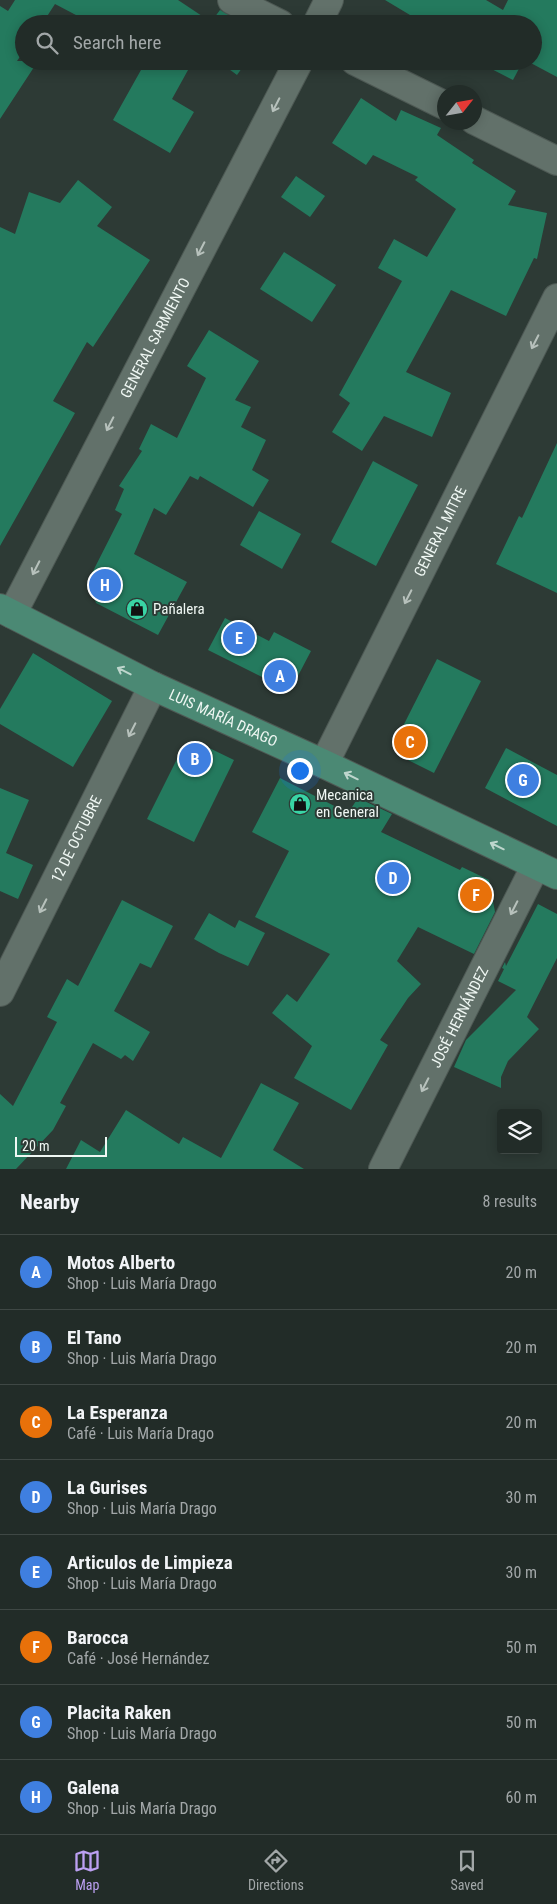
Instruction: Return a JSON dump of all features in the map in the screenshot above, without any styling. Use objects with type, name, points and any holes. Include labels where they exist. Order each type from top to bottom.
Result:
[{"type":"main road","name":"LUIS MARÍA DRAGO","points":[[6,611],[153,686],[324,764],[546,870]]},
{"type":"street","points":[[232,0],[262,15]]},
{"type":"street","points":[[321,15],[328,0]]},
{"type":"street","name":"GENERAL SARMIENTO","points":[[6,611],[294,70]]},
{"type":"street","points":[[373,70],[437,102]]},
{"type":"street","points":[[482,124],[557,161]]},
{"type":"street","name":"GENERAL MITRE","points":[[324,764],[557,298]]},
{"type":"street","name":"12 DE OCTUBRE","points":[[0,992],[153,686]]},
{"type":"street","name":"JOSÉ HERNÁNDEZ","points":[[383,1169],[546,870]]},
{"type":"building","points":[[15,0],[178,0],[200,15],[76,15],[55,4],[48,15],[15,15],[15,70],[32,70],[0,119],[0,6],[8,11]]},
{"type":"building","points":[[385,0],[486,0],[503,10],[508,0],[557,0],[557,77],[542,69],[542,15],[410,15]]},
{"type":"building","points":[[220,10],[229,15],[216,15]]},
{"type":"building","points":[[141,70],[188,70],[172,99],[194,112],[170,153],[113,120]]},
{"type":"building","points":[[230,70],[241,70],[237,75]]},
{"type":"building","points":[[494,70],[518,70],[513,80]]},
{"type":"building","points":[[361,98],[396,121],[401,110],[437,126],[437,130],[440,130],[437,135],[474,160],[472,163],[516,191],[508,205],[547,213],[537,259],[534,258],[506,316],[451,290],[406,372],[451,393],[432,437],[384,416],[362,451],[332,432],[350,403],[339,395],[402,281],[378,268],[394,239],[427,257],[456,209],[415,180],[418,177],[373,155],[366,165],[332,143]]},
{"type":"building","points":[[296,176],[325,196],[310,217],[281,197]]},
{"type":"building","points":[[78,180],[112,207],[97,226],[150,260],[93,347],[87,342],[53,401],[75,413],[0,546],[0,227],[15,234],[29,192],[60,203]]},
{"type":"building","points":[[284,252],[336,285],[312,322],[260,289]]},
{"type":"building","points":[[209,330],[259,361],[235,400],[251,407],[241,427],[266,440],[252,470],[269,480],[253,507],[200,476],[198,480],[190,476],[166,515],[154,508],[134,554],[187,582],[158,635],[96,603],[89,579],[122,514],[115,510],[124,489],[119,486],[142,451],[139,449],[151,424],[177,438],[206,378],[187,366]]},
{"type":"building","points":[[557,443],[557,593],[496,564],[519,516],[522,518]]},
{"type":"building","points":[[373,461],[418,485],[376,566],[331,542]]},
{"type":"building","points":[[259,511],[301,534],[282,569],[240,545]]},
{"type":"building","points":[[225,618],[269,641],[274,632],[311,651],[290,691],[208,650]]},
{"type":"building","points":[[33,653],[112,701],[73,767],[0,724],[0,709]]},
{"type":"building","points":[[437,659],[481,681],[434,773],[404,758],[397,738]]},
{"type":"building","points":[[201,744],[234,760],[194,842],[147,819],[181,751]]},
{"type":"building","points":[[506,748],[557,775],[557,826],[485,788]]},
{"type":"building","points":[[280,778],[348,813],[358,798],[392,814],[381,832],[460,870],[462,867],[489,880],[495,912],[474,954],[418,927],[397,961],[421,984],[408,998],[380,1040],[388,1045],[351,1110],[294,1078],[312,1046],[272,1013],[287,994],[297,1002],[330,954],[255,917],[289,851],[252,832]]},
{"type":"building","points":[[0,788],[29,800],[6,853],[33,865],[18,899],[0,891]]},
{"type":"building","points":[[122,900],[173,926],[151,968],[140,963],[114,1011],[150,1032],[133,1061],[125,1055],[121,1059],[93,1043],[60,1103],[66,1106],[53,1130],[16,1169],[0,1169],[0,1094],[13,1106],[57,1022],[47,1017],[67,979],[78,986]]},
{"type":"building","points":[[538,904],[557,914],[557,958],[527,1017],[539,1029],[508,1061],[501,1077],[501,1088],[454,1067],[466,1040],[516,990],[498,981],[505,962],[506,966]]},
{"type":"building","points":[[209,913],[235,928],[239,920],[265,933],[248,966],[194,939]]},
{"type":"building","points":[[261,1083],[299,1103],[273,1150],[304,1169],[66,1169],[81,1140],[100,1152],[126,1110],[179,1144],[183,1137],[221,1158]]},
{"type":"place","name":"Galena","points":[[105,585]]},
{"type":"place","name":"Pañalera","points":[[137,609]]},
{"type":"place","name":"Articulos de Limpieza","points":[[239,638]]},
{"type":"place","name":"Motos Alberto","points":[[280,676]]},
{"type":"place","name":"La Esperanza","points":[[410,742]]},
{"type":"place","name":"El Tano","points":[[195,759]]},
{"type":"place","name":"Placita Raken","points":[[523,780]]},
{"type":"place","name":"Mecanica en General","points":[[300,804]]},
{"type":"place","name":"La Gurises","points":[[393,878]]},
{"type":"place","name":"Barocca","points":[[476,895]]}]
